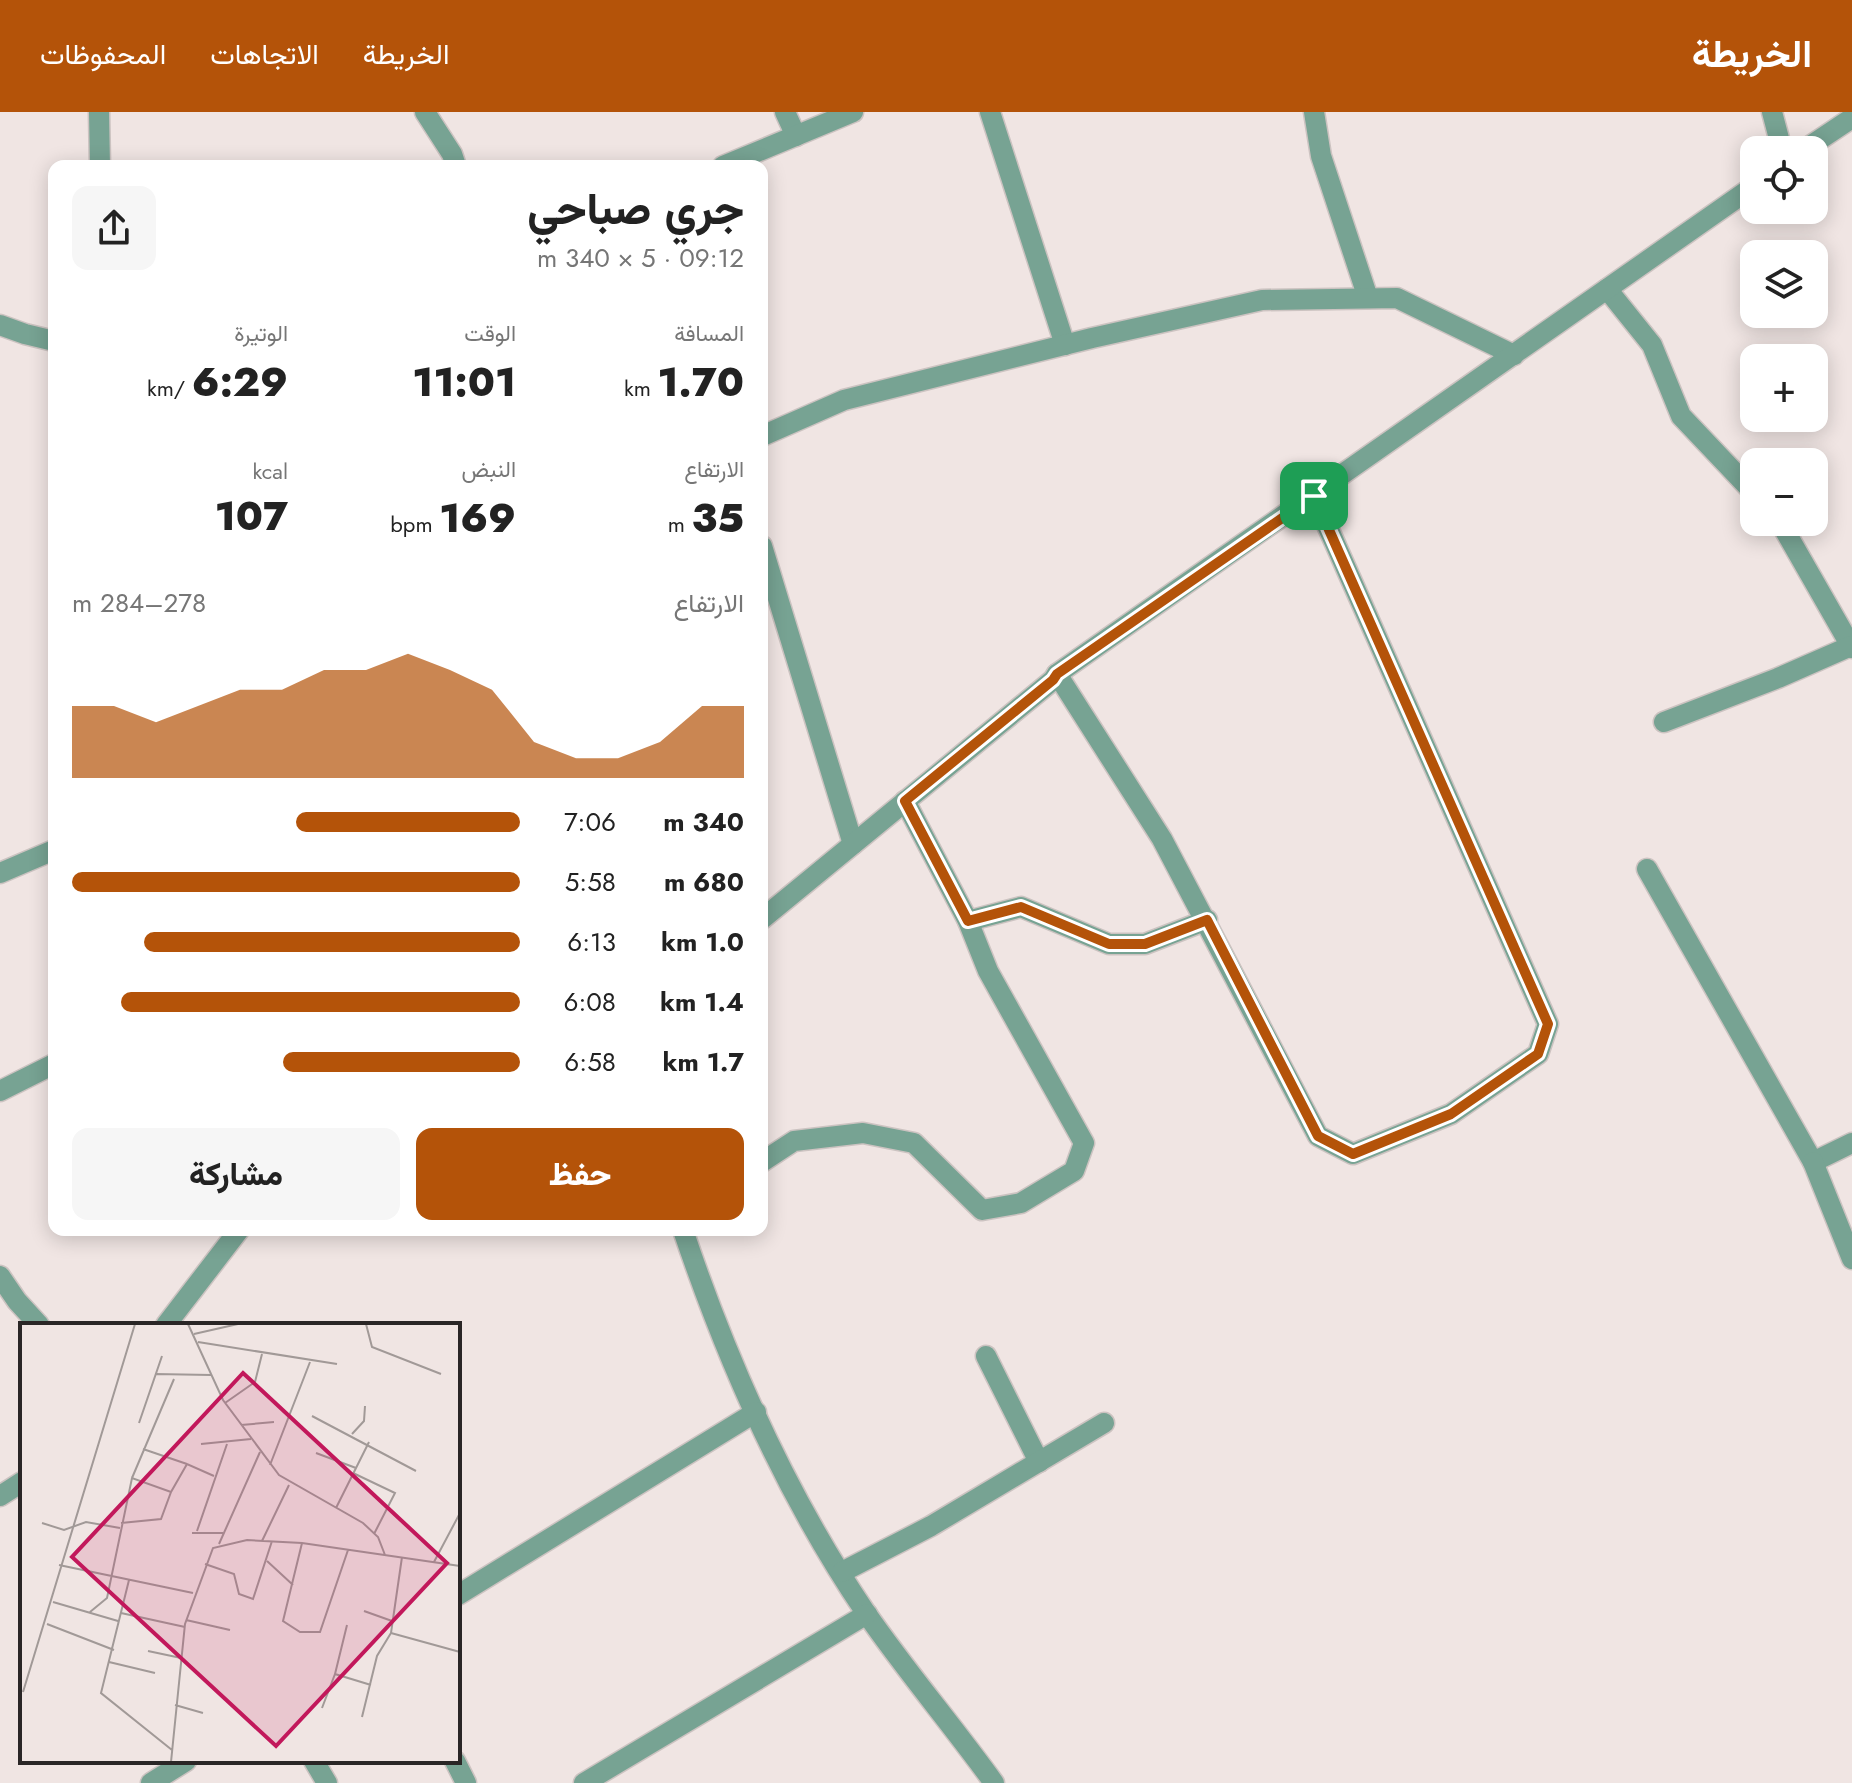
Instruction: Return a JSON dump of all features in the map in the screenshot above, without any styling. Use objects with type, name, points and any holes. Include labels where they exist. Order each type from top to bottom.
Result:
[{"type":"street","points":[[99,112],[100,160]]},
{"type":"street","points":[[425,112],[454,160]]},
{"type":"street","points":[[785,112],[796,136]]},
{"type":"street","points":[[738,160],[853,112]]},
{"type":"street","points":[[990,112],[1065,345]]},
{"type":"street","points":[[1314,112],[1321,156],[1368,298]]},
{"type":"street","points":[[1772,112],[1778,136]]},
{"type":"street","points":[[1825,136],[1852,118]]},
{"type":"street","points":[[768,914],[1057,674],[1740,196]]},
{"type":"street","points":[[1607,289],[1652,345],[1681,416],[1740,478]]},
{"type":"street","points":[[768,433],[844,400],[1262,300],[1397,298],[1514,355]]},
{"type":"street","points":[[0,325],[48,335]]},
{"type":"street","points":[[1057,674],[1162,839],[1318,1136],[1353,1154],[1451,1114],[1538,1054],[1548,1024],[1314,496]]},
{"type":"street","points":[[1664,722],[1852,647],[1788,536]]},
{"type":"street","points":[[768,566],[853,844]]},
{"type":"street","points":[[768,1158],[794,1141],[863,1133],[914,1143],[982,1210],[1021,1203],[1074,1171],[1084,1143],[988,971],[968,921],[905,801]]},
{"type":"street","points":[[0,873],[48,853]]},
{"type":"street","points":[[1647,869],[1813,1162],[1852,1259]]},
{"type":"street","points":[[968,921],[1021,907],[1109,944],[1145,944],[1207,920]]},
{"type":"street","points":[[0,1091],[48,1067]]},
{"type":"street","points":[[1813,1162],[1852,1143]]},
{"type":"street","points":[[168,1323],[234,1236]]},
{"type":"street","points":[[685,1236],[710,1311],[783,1471],[867,1614],[993,1783]]},
{"type":"street","points":[[0,1276],[37,1323]]},
{"type":"street","points":[[986,1356],[1039,1462]]},
{"type":"street","points":[[460,1594],[756,1412]]},
{"type":"street","points":[[842,1572],[931,1526],[1104,1423]]},
{"type":"street","points":[[0,1496],[20,1483]]},
{"type":"street","points":[[584,1783],[867,1614]]},
{"type":"street","points":[[151,1783],[183,1763]]},
{"type":"street","points":[[315,1763],[327,1783]]},
{"type":"street","points":[[456,1763],[466,1783]]},
{"type":"route","points":[[1314,496],[1548,1024],[1538,1054],[1451,1114],[1353,1154],[1318,1136],[1207,920],[1145,944],[1109,944],[1021,907],[968,921],[905,801],[1057,674],[1314,496]]}]
